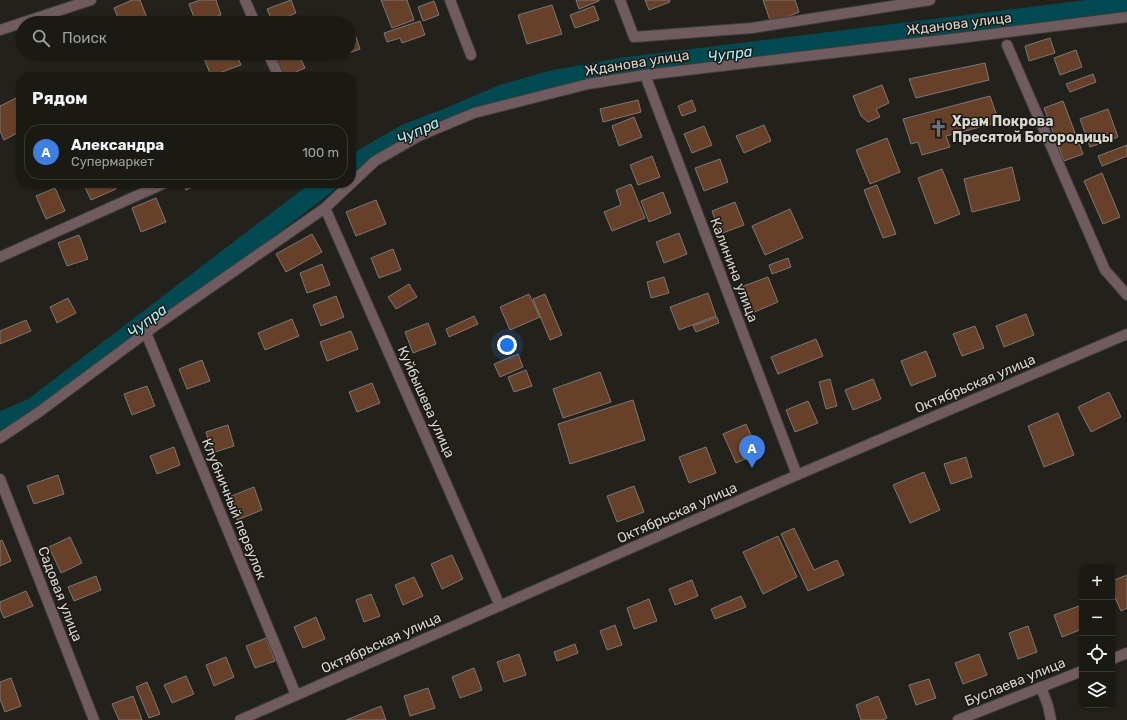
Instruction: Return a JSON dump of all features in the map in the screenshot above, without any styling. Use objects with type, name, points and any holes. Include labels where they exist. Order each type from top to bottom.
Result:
[{"type":"street","points":[[42,16],[91,0]]},
{"type":"street","points":[[245,0],[252,16]]},
{"type":"street","points":[[450,0],[472,55]]},
{"type":"street","points":[[620,0],[634,37],[752,28],[930,0]]},
{"type":"street","name":"Жданова улица","points":[[356,179],[375,162],[419,136],[474,113],[588,84],[645,75],[1127,17]]},
{"type":"street","points":[[0,30],[16,25]]},
{"type":"street","points":[[1007,44],[1105,270],[1127,295]]},
{"type":"street","points":[[271,60],[277,72]]},
{"type":"street","name":"Калинина улица","points":[[645,75],[797,475]]},
{"type":"street","points":[[0,257],[155,188]]},
{"type":"street","name":"Жданова улица","points":[[0,438],[146,333],[325,208],[347,188]]},
{"type":"street","name":"Куйбышева улица","points":[[325,208],[500,606]]},
{"type":"street","name":"Клубничный переулок","points":[[146,333],[296,695]]},
{"type":"street","name":"Октябрьская улица","points":[[240,720],[797,475],[1127,334]]},
{"type":"street","name":"Садовая улица","points":[[0,479],[94,720]]},
{"type":"street","points":[[1115,658],[1127,653]]},
{"type":"street","name":"Буслаева улица","points":[[958,720],[1079,672]]},
{"type":"street","points":[[1041,687],[1051,720]]},
{"type":"building","points":[[132,0],[140,0],[146,16],[117,16],[114,8]]},
{"type":"building","points":[[200,0],[216,0],[221,15],[193,16],[189,4]]},
{"type":"building","points":[[291,0],[296,13],[289,16],[270,16],[267,9]]},
{"type":"building","points":[[381,0],[407,0],[414,20],[392,28]]},
{"type":"building","points":[[576,0],[599,0],[599,1],[579,9]]},
{"type":"building","points":[[645,0],[669,0],[670,2],[649,10]]},
{"type":"building","points":[[763,0],[795,0],[799,12],[771,23]]},
{"type":"building","points":[[434,1],[439,15],[423,21],[418,7]]},
{"type":"building","points":[[552,5],[562,34],[527,44],[518,15]]},
{"type":"building","points":[[594,6],[599,20],[575,28],[570,15]]},
{"type":"building","points":[[420,21],[425,35],[402,43],[400,38],[387,42],[384,33]]},
{"type":"building","points":[[356,37],[360,49],[356,50]]},
{"type":"building","points":[[1050,38],[1055,53],[1029,61],[1025,46]]},
{"type":"building","points":[[1076,50],[1082,67],[1060,75],[1054,58]]},
{"type":"building","points":[[205,60],[239,60],[241,65],[222,72],[209,72]]},
{"type":"building","points":[[277,60],[301,60],[305,68],[296,72],[282,72]]},
{"type":"building","points":[[985,63],[989,80],[916,98],[909,79]]},
{"type":"building","points":[[1093,74],[1096,82],[1070,92],[1066,84]]},
{"type":"building","points":[[882,85],[889,103],[876,109],[880,117],[868,122],[861,116],[853,96]]},
{"type":"building","name":"Храм Покрова Пресятой Богородицы","points":[[990,96],[999,122],[946,136],[950,147],[922,155],[918,142],[911,144],[903,119]]},
{"type":"building","points":[[16,98],[16,134],[4,140],[0,131],[0,106]]},
{"type":"building","points":[[638,100],[641,112],[603,122],[600,109]]},
{"type":"building","points":[[692,100],[696,111],[682,116],[678,106]]},
{"type":"building","points":[[1063,101],[1083,154],[1064,161],[1044,108]]},
{"type":"building","points":[[1108,109],[1118,137],[1090,147],[1080,119]]},
{"type":"building","points":[[634,117],[642,137],[619,146],[612,126]]},
{"type":"building","points":[[764,125],[771,141],[744,153],[736,136]]},
{"type":"building","points":[[704,126],[712,145],[692,153],[684,134]]},
{"type":"building","points":[[887,138],[900,172],[870,184],[856,150]]},
{"type":"building","points":[[1127,145],[1127,156],[1102,166],[1098,156]]},
{"type":"building","points":[[652,156],[660,177],[638,185],[630,165]]},
{"type":"building","points":[[720,159],[728,182],[704,191],[695,168]]},
{"type":"building","points":[[1012,167],[1020,200],[972,212],[964,179]]},
{"type":"building","points":[[942,169],[960,214],[935,224],[918,178]]},
{"type":"building","points":[[1102,173],[1120,217],[1103,224],[1084,181]]},
{"type":"building","points":[[631,184],[645,218],[612,231],[604,212],[621,205],[616,190]]},
{"type":"building","points":[[877,185],[896,234],[883,238],[864,190]]},
{"type":"building","points":[[55,188],[65,211],[46,219],[36,196]]},
{"type":"building","points":[[85,188],[116,189],[91,200]]},
{"type":"building","points":[[663,192],[671,213],[649,222],[641,201]]},
{"type":"building","points":[[156,198],[166,222],[141,232],[132,208]]},
{"type":"building","points":[[376,200],[386,224],[356,236],[346,212]]},
{"type":"building","points":[[735,202],[744,225],[720,234],[712,211]]},
{"type":"building","points":[[790,209],[803,238],[765,255],[752,226]]},
{"type":"building","points":[[679,233],[687,254],[664,263],[656,242]]},
{"type":"building","points":[[312,234],[322,252],[286,272],[276,254]]},
{"type":"building","points":[[79,235],[88,259],[67,266],[58,243]]},
{"type":"building","points":[[393,249],[401,270],[379,278],[371,258]]},
{"type":"building","points":[[788,258],[791,267],[772,274],[769,265]]},
{"type":"building","points":[[322,264],[330,285],[307,293],[300,273]]},
{"type":"building","points":[[664,277],[669,293],[651,298],[647,282]]},
{"type":"building","points":[[768,277],[778,302],[752,313],[741,287]]},
{"type":"building","points":[[409,284],[417,297],[396,309],[388,297]]},
{"type":"building","points":[[708,293],[716,316],[679,330],[670,307]]},
{"type":"building","points":[[529,294],[540,317],[510,330],[500,307]]},
{"type":"building","points":[[545,294],[562,335],[550,340],[533,299]]},
{"type":"building","points":[[336,296],[344,317],[321,326],[313,305]]},
{"type":"building","points":[[68,298],[76,313],[57,323],[50,307]]},
{"type":"building","points":[[1026,314],[1034,335],[1004,347],[996,326]]},
{"type":"building","points":[[474,316],[478,324],[449,337],[446,329]]},
{"type":"building","points":[[717,317],[719,323],[696,332],[693,326]]},
{"type":"building","points":[[292,319],[299,336],[265,350],[258,333]]},
{"type":"building","points":[[26,320],[31,331],[0,344],[0,331]]},
{"type":"building","points":[[428,323],[436,344],[413,353],[405,332]]},
{"type":"building","points":[[975,326],[984,348],[962,356],[953,334]]},
{"type":"building","points":[[351,331],[358,349],[327,361],[320,342]]},
{"type":"building","points":[[816,339],[823,356],[778,374],[771,357]]},
{"type":"building","points":[[926,351],[936,376],[911,386],[901,361]]},
{"type":"building","points":[[518,354],[523,367],[500,377],[494,364]]},
{"type":"building","points":[[202,360],[210,381],[187,389],[179,369]]},
{"type":"building","points":[[526,370],[532,386],[514,392],[508,377]]},
{"type":"building","points":[[600,372],[611,402],[563,418],[553,389]]},
{"type":"building","points":[[830,379],[837,406],[826,409],[819,382]]},
{"type":"building","points":[[873,379],[881,399],[853,410],[845,390]]},
{"type":"building","points":[[372,383],[380,403],[357,412],[349,392]]},
{"type":"building","points":[[147,386],[155,406],[132,415],[124,394]]},
{"type":"building","points":[[1109,392],[1121,417],[1091,432],[1078,407]]},
{"type":"building","points":[[633,400],[645,440],[570,464],[558,424]]},
{"type":"building","points":[[808,401],[818,423],[795,432],[786,410]]},
{"type":"building","points":[[1058,413],[1074,455],[1044,467],[1028,426]]},
{"type":"building","points":[[746,424],[759,453],[736,463],[723,434]]},
{"type":"building","points":[[228,425],[234,446],[212,453],[206,432]]},
{"type":"building","points":[[174,447],[180,465],[157,474],[150,456]]},
{"type":"building","points":[[706,447],[716,473],[689,483],[679,457]]},
{"type":"building","points":[[966,457],[972,477],[951,484],[944,464]]},
{"type":"building","points":[[924,472],[940,510],[910,523],[893,485]]},
{"type":"building","points":[[58,475],[64,494],[34,504],[27,486]]},
{"type":"building","points":[[634,486],[644,512],[617,522],[607,496]]},
{"type":"building","points":[[254,487],[262,510],[237,520],[229,497]]},
{"type":"building","points":[[794,528],[814,570],[837,560],[844,575],[808,591],[781,534]]},
{"type":"building","points":[[778,536],[797,577],[763,594],[743,552]]},
{"type":"building","points":[[70,537],[82,563],[61,573],[49,547]]},
{"type":"building","points":[[2,540],[11,561],[0,566],[0,541]]},
{"type":"building","points":[[452,555],[463,579],[442,589],[431,564]]},
{"type":"building","points":[[1127,575],[1127,608],[1121,611],[1115,598],[1115,580]]},
{"type":"building","points":[[96,576],[101,590],[74,601],[68,587]]},
{"type":"building","points":[[414,577],[423,596],[403,605],[395,585]]},
{"type":"building","points":[[692,580],[698,596],[675,605],[669,589]]},
{"type":"building","points":[[26,591],[33,606],[4,618],[0,609],[0,602]]},
{"type":"building","points":[[371,594],[380,616],[364,622],[356,600]]},
{"type":"building","points":[[741,596],[746,607],[715,619],[711,609]]},
{"type":"building","points":[[649,599],[657,621],[634,629],[627,608]]},
{"type":"building","points":[[1079,606],[1079,630],[1062,637],[1054,615]]},
{"type":"building","points":[[316,617],[325,639],[303,648],[294,627]]},
{"type":"building","points":[[615,625],[622,645],[607,650],[600,631]]},
{"type":"building","points":[[1028,626],[1037,652],[1018,659],[1009,633]]},
{"type":"building","points":[[266,638],[275,661],[255,668],[246,646]]},
{"type":"building","points":[[575,644],[578,653],[557,661],[554,652]]},
{"type":"building","points":[[519,654],[526,675],[504,682],[497,662]]},
{"type":"building","points":[[979,654],[987,675],[963,684],[955,663]]},
{"type":"building","points":[[226,657],[234,677],[214,686],[206,665]]},
{"type":"building","points":[[474,668],[482,690],[460,698],[452,677]]},
{"type":"building","points":[[186,676],[194,694],[172,703],[164,685]]},
{"type":"building","points":[[11,678],[21,706],[5,712],[0,699],[0,682]]},
{"type":"building","points":[[929,679],[936,698],[916,705],[909,685]]},
{"type":"building","points":[[147,682],[160,714],[149,718],[136,687]]},
{"type":"building","points":[[428,688],[435,708],[410,716],[404,696]]},
{"type":"building","points":[[133,696],[142,720],[119,720],[112,704]]},
{"type":"building","points":[[878,696],[887,718],[883,720],[861,720],[856,705]]},
{"type":"building","points":[[381,706],[386,720],[346,720]]},
{"type":"waterway","name":"Чупра","points":[[356,163],[406,134],[504,94],[554,80],[620,68],[1127,5]]},
{"type":"waterway","name":"Чупра","points":[[0,422],[33,408],[320,188]]},
{"type":"place","name":"Храм Покрова Пресятой Богородицы","points":[[939,129]]},
{"type":"place","name":"Александра","points":[[752,468]]}]
